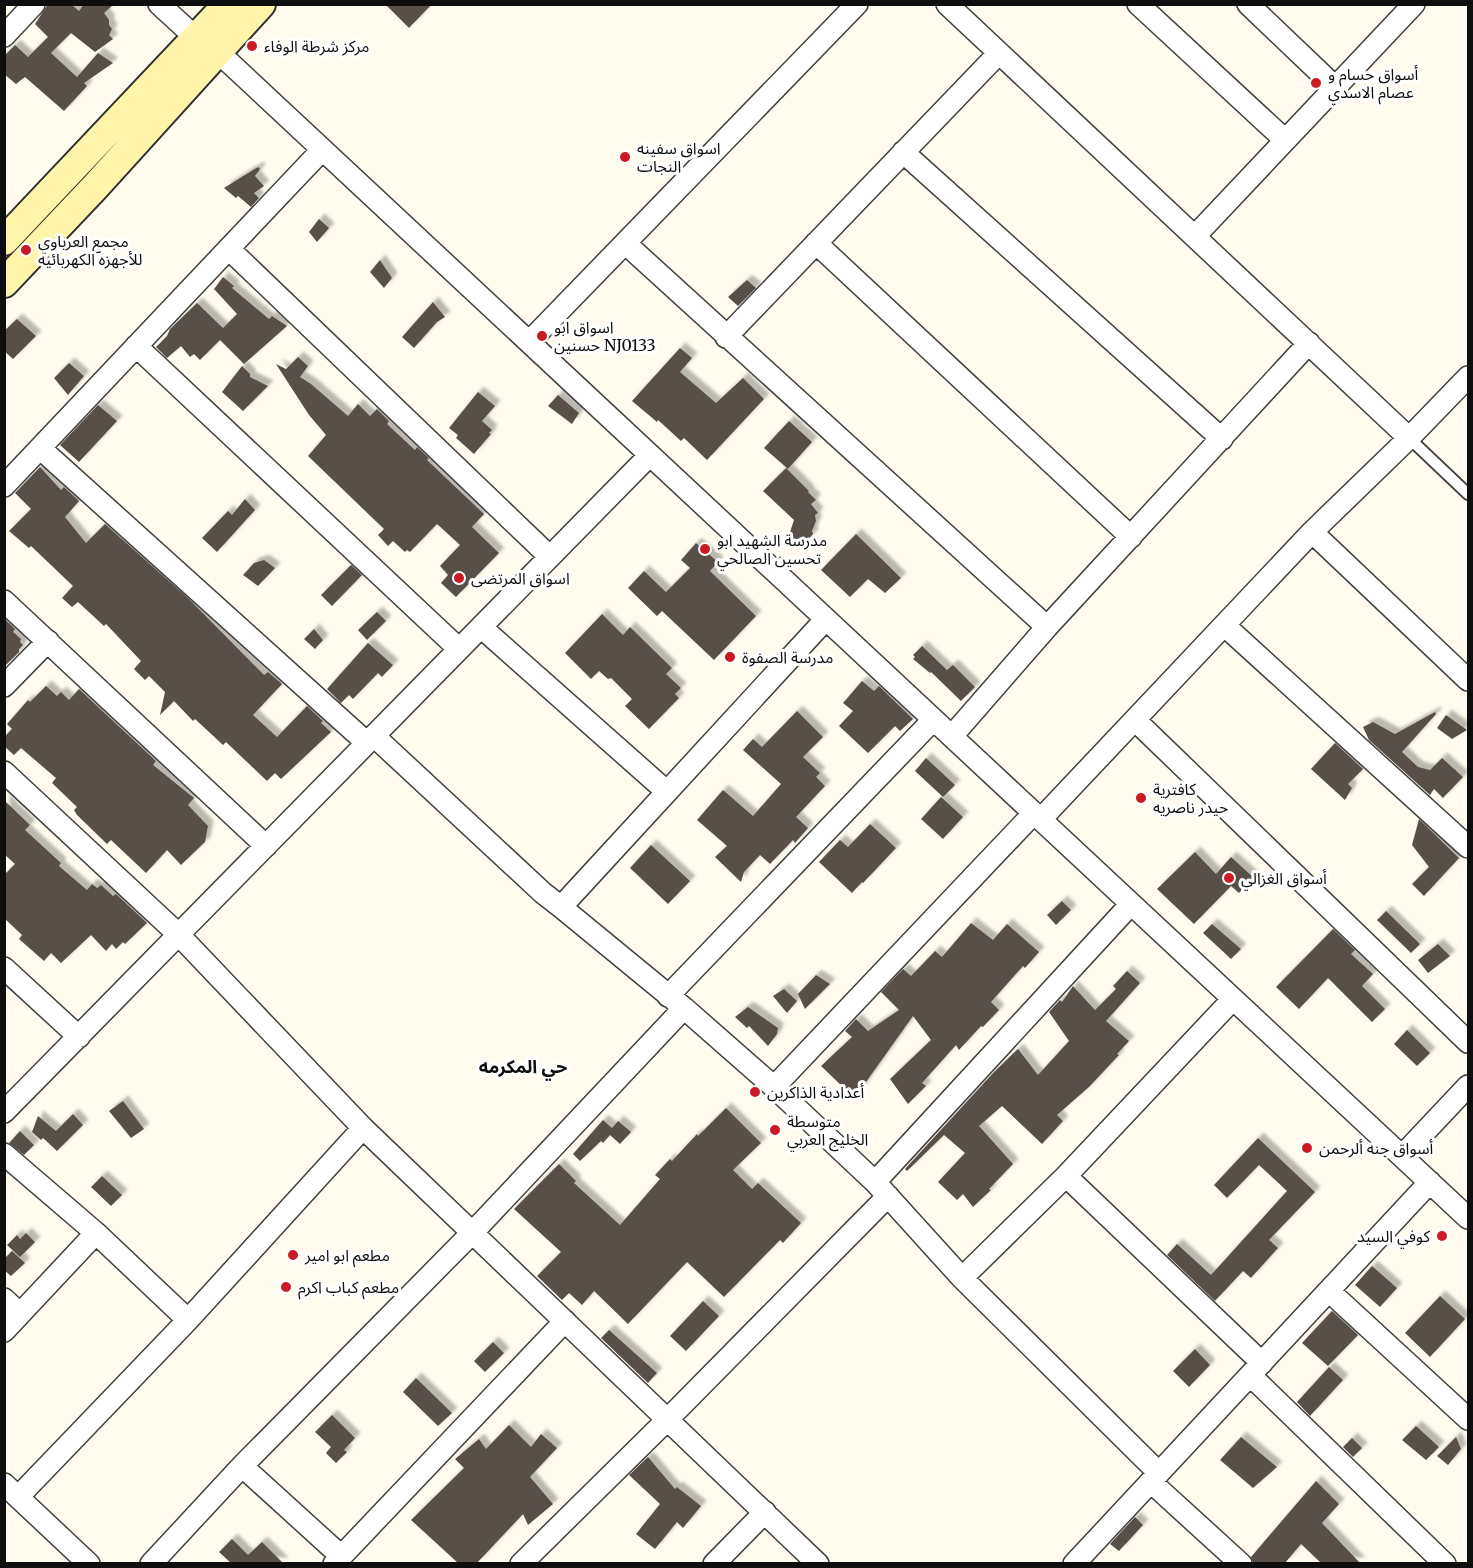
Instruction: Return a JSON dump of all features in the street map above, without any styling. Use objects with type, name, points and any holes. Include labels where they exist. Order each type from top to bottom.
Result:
[{"type":"street","points":[[7,30],[34,4]]},
{"type":"street","points":[[159,4],[322,150],[1468,1218]]},
{"type":"street","points":[[4,283],[85,198],[207,45],[228,4]]},
{"type":"street","points":[[4,241],[63,179],[207,45],[261,4]]},
{"type":"street","points":[[529,342],[857,4]]},
{"type":"street","points":[[947,4],[1409,438]]},
{"type":"street","points":[[1138,4],[1285,140]]},
{"type":"street","points":[[1248,4],[1336,88]]},
{"type":"street","points":[[1195,236],[1414,4]]},
{"type":"street","points":[[726,337],[999,53]]},
{"type":"street","points":[[4,486],[322,150]]},
{"type":"street","points":[[903,152],[1222,439]]},
{"type":"street","points":[[63,179],[64,193],[77,200],[85,198]]},
{"type":"street","points":[[24,220],[37,224],[41,230],[42,244]]},
{"type":"street","points":[[625,243],[1047,627]]},
{"type":"street","points":[[816,243],[1131,537]]},
{"type":"street","points":[[229,249],[550,557]]},
{"type":"street","points":[[952,736],[1047,627],[1309,343]]},
{"type":"street","points":[[136,345],[459,650]]},
{"type":"street","points":[[774,1087],[1037,816],[1135,720],[1312,532],[1468,377]]},
{"type":"street","points":[[41,449],[543,893],[676,1002],[774,1087],[881,1189],[962,1278],[1155,1478],[1241,1563]]},
{"type":"street","points":[[4,1112],[650,455]]},
{"type":"street","points":[[1312,532],[1468,680]]},
{"type":"street","points":[[4,601],[266,846]]},
{"type":"street","points":[[561,907],[826,619]]},
{"type":"street","points":[[1224,625],[1468,847]]},
{"type":"street","points":[[481,627],[666,791]]},
{"type":"street","points":[[4,686],[48,641]]},
{"type":"street","points":[[151,1563],[242,1466],[473,1232],[676,1002],[933,720]]},
{"type":"street","points":[[1135,720],[1468,1042]]},
{"type":"street","points":[[4,772],[179,935],[363,1128],[818,1563]]},
{"type":"street","points":[[521,1563],[668,1419],[881,1189],[1131,904]]},
{"type":"street","points":[[4,968],[79,1036]]},
{"type":"street","points":[[962,1278],[1066,1176],[1233,999]]},
{"type":"street","points":[[1402,1156],[1468,1086]]},
{"type":"street","points":[[89,1563],[11,1490],[188,1320],[363,1128]]},
{"type":"street","points":[[4,1154],[96,1233],[188,1320]]},
{"type":"street","points":[[1066,1176],[1445,1563]]},
{"type":"street","points":[[1074,1563],[1430,1182]]},
{"type":"street","points":[[4,1330],[96,1233]]},
{"type":"street","points":[[1329,1291],[1468,1419]]},
{"type":"street","points":[[4,1299],[20,1314]]},
{"type":"street","points":[[242,1466],[337,1560],[565,1321]]},
{"type":"street","points":[[714,1563],[765,1512]]},
{"type":"lane","points":[[1409,438],[1468,494]]},
{"type":"building","points":[[48,4],[71,4],[79,11],[84,4],[114,4],[104,13],[112,29],[109,35],[113,39],[95,52],[71,33],[51,53],[77,77],[98,53],[113,63],[84,83],[87,86],[64,111],[25,77],[16,84],[4,74],[4,56],[15,45],[28,57],[48,37],[35,24]]},
{"type":"building","points":[[385,4],[432,4],[409,28]]},
{"type":"building","points":[[258,167],[260,169],[255,176],[264,186],[254,193],[259,198],[251,207],[224,188]]},
{"type":"building","points":[[319,219],[329,228],[317,242],[309,232]]},
{"type":"building","points":[[380,260],[392,278],[384,288],[370,272]]},
{"type":"building","points":[[223,277],[234,286],[232,288],[269,319],[272,316],[287,326],[244,364],[220,340],[200,360],[194,354],[190,357],[181,346],[167,358],[156,347],[167,336],[170,329],[197,303],[223,328],[237,314],[214,289]]},
{"type":"building","points":[[747,280],[756,288],[738,306],[728,297]]},
{"type":"building","points":[[433,302],[445,317],[437,322],[414,348],[402,337]]},
{"type":"building","points":[[17,319],[36,336],[13,359],[4,351],[4,331]]},
{"type":"building","points":[[680,348],[692,358],[680,372],[716,403],[743,378],[764,399],[707,460],[684,438],[681,441],[632,401]]},
{"type":"building","points":[[298,357],[308,366],[300,377],[348,416],[358,404],[370,416],[377,409],[389,421],[387,424],[415,450],[417,447],[429,458],[427,460],[484,514],[472,527],[499,553],[456,597],[441,583],[448,575],[440,566],[460,545],[437,524],[410,552],[407,550],[405,552],[393,541],[388,546],[378,535],[384,529],[308,456],[326,435],[309,415],[276,364],[286,369]]},
{"type":"building","points":[[69,363],[84,376],[68,395],[54,378]]},
{"type":"building","points":[[242,366],[250,377],[268,386],[243,411],[222,392]]},
{"type":"building","points":[[478,392],[495,406],[482,421],[492,430],[489,433],[491,434],[474,454],[456,438],[458,435],[449,428]]},
{"type":"building","points":[[558,395],[579,413],[572,424],[548,406]]},
{"type":"building","points":[[98,405],[117,421],[79,462],[60,445]]},
{"type":"building","points":[[789,421],[812,442],[788,469],[764,448]]},
{"type":"building","points":[[40,467],[61,490],[64,487],[79,501],[65,517],[86,543],[105,524],[188,598],[264,675],[268,672],[282,684],[253,715],[277,737],[307,706],[323,721],[321,723],[331,732],[281,779],[275,773],[267,781],[226,742],[223,745],[195,719],[193,721],[174,701],[160,715],[165,692],[149,676],[145,680],[134,669],[141,661],[106,624],[104,626],[78,602],[72,607],[62,598],[73,586],[31,546],[29,548],[9,531],[31,509],[15,493]]},
{"type":"building","points":[[786,468],[816,500],[811,504],[818,513],[815,515],[813,534],[800,548],[791,539],[790,532],[794,520],[763,491]]},
{"type":"building","points":[[245,499],[255,510],[217,552],[202,538],[228,511],[232,515]]},
{"type":"building","points":[[856,534],[901,578],[885,593],[868,579],[850,597],[821,570]]},
{"type":"building","points":[[696,543],[718,562],[710,571],[756,616],[714,660],[662,611],[657,616],[628,588],[644,571],[666,592],[690,568],[681,560]]},
{"type":"building","points":[[264,560],[275,568],[258,586],[243,575],[254,563]]},
{"type":"building","points":[[351,565],[362,575],[332,606],[321,595]]},
{"type":"building","points":[[377,612],[386,621],[367,640],[358,630]]},
{"type":"building","points":[[602,614],[623,635],[630,627],[672,668],[666,674],[681,688],[675,694],[679,698],[649,729],[625,706],[632,699],[611,678],[608,679],[599,671],[591,679],[565,653]]},
{"type":"building","points":[[6,620],[15,629],[13,632],[21,639],[20,642],[23,645],[4,667],[4,622]]},
{"type":"building","points":[[314,629],[323,640],[315,649],[304,639]]},
{"type":"building","points":[[368,643],[393,665],[382,677],[378,673],[353,699],[349,695],[341,703],[327,689]]},
{"type":"building","points":[[922,646],[947,670],[953,665],[975,687],[961,701],[931,672],[913,659],[915,657],[913,655]]},
{"type":"building","points":[[862,681],[874,691],[879,686],[913,719],[900,731],[895,726],[868,753],[839,726],[853,711],[843,703]]},
{"type":"building","points":[[46,686],[57,696],[61,692],[69,700],[79,689],[156,761],[153,765],[194,798],[188,805],[208,826],[205,842],[181,865],[167,850],[146,873],[111,840],[107,844],[77,815],[74,810],[77,807],[52,783],[56,778],[21,748],[14,755],[4,746],[4,737],[12,729],[7,724],[28,700],[30,702]]},
{"type":"building","points":[[797,711],[823,737],[803,757],[820,773],[816,777],[825,786],[796,817],[808,828],[795,843],[793,840],[770,864],[760,855],[744,872],[741,882],[715,857],[727,846],[697,820],[723,790],[753,816],[781,784],[743,750],[753,739],[762,747]]},
{"type":"building","points":[[1435,712],[1436,714],[1402,752],[1418,767],[1430,770],[1442,758],[1463,777],[1443,798],[1434,789],[1430,795],[1369,740],[1363,727],[1373,722],[1395,734]]},
{"type":"building","points":[[1446,715],[1467,730],[1452,739],[1437,728]]},
{"type":"building","points":[[1335,743],[1363,769],[1348,784],[1352,788],[1345,800],[1311,769]]},
{"type":"building","points":[[926,758],[955,785],[943,797],[915,771]]},
{"type":"building","points":[[941,797],[963,817],[943,839],[921,819]]},
{"type":"building","points":[[4,800],[30,825],[25,830],[61,863],[59,866],[87,890],[92,884],[97,888],[101,885],[113,896],[116,894],[147,923],[125,944],[123,942],[116,949],[112,944],[106,951],[91,935],[61,963],[51,953],[44,961],[19,939],[22,935],[4,918],[4,875],[15,864],[4,854]]},
{"type":"building","points":[[1419,819],[1459,858],[1424,896],[1412,884],[1429,867],[1412,845]]},
{"type":"building","points":[[870,824],[896,848],[852,893],[819,862],[840,840],[848,847]]},
{"type":"building","points":[[651,845],[690,881],[668,904],[630,868]]},
{"type":"building","points":[[1195,852],[1216,874],[1231,857],[1253,877],[1239,893],[1231,886],[1194,924],[1157,889]]},
{"type":"building","points":[[1062,901],[1071,910],[1056,925],[1047,915]]},
{"type":"building","points":[[1386,911],[1420,944],[1411,953],[1377,920]]},
{"type":"building","points":[[971,923],[993,940],[1007,924],[1039,952],[1025,968],[1023,966],[991,1002],[999,1010],[959,1050],[956,1045],[922,1083],[926,1086],[908,1104],[890,1079],[931,1040],[913,1016],[856,1096],[845,1089],[821,1066],[852,1037],[845,1031],[856,1019],[868,1031],[899,1010],[881,992],[903,969],[911,976],[935,951],[942,957]]},
{"type":"building","points":[[1212,924],[1241,949],[1231,959],[1203,933]]},
{"type":"building","points":[[1333,929],[1355,950],[1351,954],[1373,974],[1362,986],[1385,1009],[1372,1022],[1328,978],[1299,1009],[1276,987]]},
{"type":"building","points":[[1438,944],[1450,956],[1428,973],[1418,960]]},
{"type":"building","points":[[1127,971],[1140,983],[1106,1021],[1129,1041],[1089,1087],[1057,1115],[1063,1121],[1042,1144],[1002,1106],[979,1126],[1013,1164],[973,1207],[963,1194],[957,1200],[938,1182],[965,1153],[944,1135],[907,1171],[905,1169],[1018,1049],[1038,1075],[1069,1041],[1049,1012],[1060,1000],[1062,1002],[1073,986],[1095,1010],[1116,989],[1113,986]]},
{"type":"building","points":[[816,975],[830,984],[805,1009],[798,994]]},
{"type":"building","points":[[784,989],[797,1001],[787,1013],[773,996]]},
{"type":"building","points":[[748,1007],[778,1028],[777,1034],[768,1046],[749,1026],[747,1028],[735,1017]]},
{"type":"building","points":[[1407,1030],[1430,1053],[1417,1066],[1394,1044]]},
{"type":"building","points":[[123,1101],[144,1129],[131,1138],[109,1111]]},
{"type":"building","points":[[726,1108],[761,1143],[733,1170],[752,1189],[758,1183],[801,1223],[783,1243],[780,1240],[724,1297],[687,1262],[628,1324],[594,1291],[582,1305],[569,1293],[562,1300],[537,1276],[561,1252],[514,1209],[559,1164],[576,1181],[574,1183],[620,1225],[660,1179],[655,1175]]},
{"type":"building","points":[[73,1114],[83,1125],[57,1151],[43,1138],[41,1140],[32,1132],[38,1116],[56,1131]]},
{"type":"building","points":[[603,1120],[612,1128],[618,1121],[631,1132],[620,1144],[610,1135],[580,1161],[573,1154]]},
{"type":"building","points":[[20,1131],[34,1145],[24,1155],[9,1143]]},
{"type":"building","points":[[1258,1138],[1315,1192],[1269,1240],[1278,1248],[1251,1278],[1243,1271],[1215,1301],[1167,1255],[1177,1244],[1211,1275],[1287,1191],[1259,1165],[1227,1198],[1214,1185]]},
{"type":"building","points":[[102,1176],[122,1195],[111,1206],[91,1187]]},
{"type":"building","points":[[26,1233],[35,1242],[20,1257],[7,1245],[17,1235],[20,1239]]},
{"type":"building","points":[[12,1251],[25,1263],[11,1276],[4,1270],[4,1259]]},
{"type":"building","points":[[1372,1266],[1397,1288],[1380,1307],[1355,1285]]},
{"type":"building","points":[[1440,1296],[1465,1319],[1430,1357],[1405,1333]]},
{"type":"building","points":[[703,1301],[719,1316],[686,1351],[670,1336]]},
{"type":"building","points":[[1332,1311],[1358,1335],[1328,1366],[1302,1343]]},
{"type":"building","points":[[609,1330],[657,1373],[648,1383],[601,1338]]},
{"type":"building","points":[[493,1342],[504,1353],[485,1372],[474,1361]]},
{"type":"building","points":[[1195,1349],[1210,1365],[1189,1387],[1173,1371]]},
{"type":"building","points":[[1329,1367],[1343,1380],[1310,1416],[1297,1402]]},
{"type":"building","points":[[416,1378],[452,1413],[438,1426],[403,1392]]},
{"type":"building","points":[[332,1415],[355,1438],[344,1450],[347,1452],[336,1463],[326,1453],[331,1447],[315,1432]]},
{"type":"building","points":[[509,1425],[531,1447],[541,1434],[557,1448],[530,1477],[553,1504],[528,1525],[523,1514],[477,1563],[458,1563],[411,1520],[464,1468],[455,1459],[479,1439],[486,1449]]},
{"type":"building","points":[[1416,1426],[1439,1447],[1426,1460],[1402,1440]]},
{"type":"building","points":[[1241,1437],[1277,1467],[1253,1488],[1220,1460]]},
{"type":"building","points":[[1456,1437],[1461,1449],[1448,1465],[1437,1456]]},
{"type":"building","points":[[1352,1438],[1362,1448],[1353,1457],[1343,1447]]},
{"type":"building","points":[[648,1457],[675,1489],[677,1487],[701,1506],[683,1528],[677,1522],[655,1549],[636,1534],[660,1504],[629,1475]]},
{"type":"building","points":[[1316,1481],[1339,1504],[1322,1523],[1360,1563],[1321,1563],[1301,1544],[1285,1563],[1253,1563],[1251,1557]]},
{"type":"building","points":[[1135,1517],[1143,1525],[1119,1551],[1110,1544]]},
{"type":"building","points":[[232,1539],[248,1555],[262,1542],[283,1563],[231,1563],[219,1552]]},
{"type":"place","name":"مركز شرطة الوفاء","points":[[252,46]]},
{"type":"place","name":"أسواق حسام و عصام الاسدي","points":[[1316,83]]},
{"type":"place","name":"اسواق سفينه النجات","points":[[625,157]]},
{"type":"place","name":"مجمع العرباوي للأجهزه الكهربائيه","points":[[26,250]]},
{"type":"place","name":"اسواق ابو حسنين NJ0133","points":[[542,336]]},
{"type":"place","name":"مدرسة الشهيد ابو تحسين الصالحي","points":[[705,549]]},
{"type":"place","name":"اسواق المرتضى","points":[[459,578]]},
{"type":"place","name":"مدرسة الصفوة","points":[[730,657]]},
{"type":"place","name":"كافترية حيدر ناصريه","points":[[1141,798]]},
{"type":"place","name":"أسواق الغزالي","points":[[1229,878]]},
{"type":"place","name":"أعدادية الذاكرين","points":[[755,1092]]},
{"type":"place","name":"متوسطة الخليج العربي","points":[[775,1130]]},
{"type":"place","name":"أسواق جنه ألرحمن","points":[[1307,1148]]},
{"type":"place","name":"كوفي السيد","points":[[1442,1236]]},
{"type":"place","name":"مطعم ابو امير","points":[[293,1255]]},
{"type":"place","name":"مطعم كباب اكرم","points":[[286,1287]]},
{"type":"district","name":"حي المكرمه","points":[[523,1067]]}]
